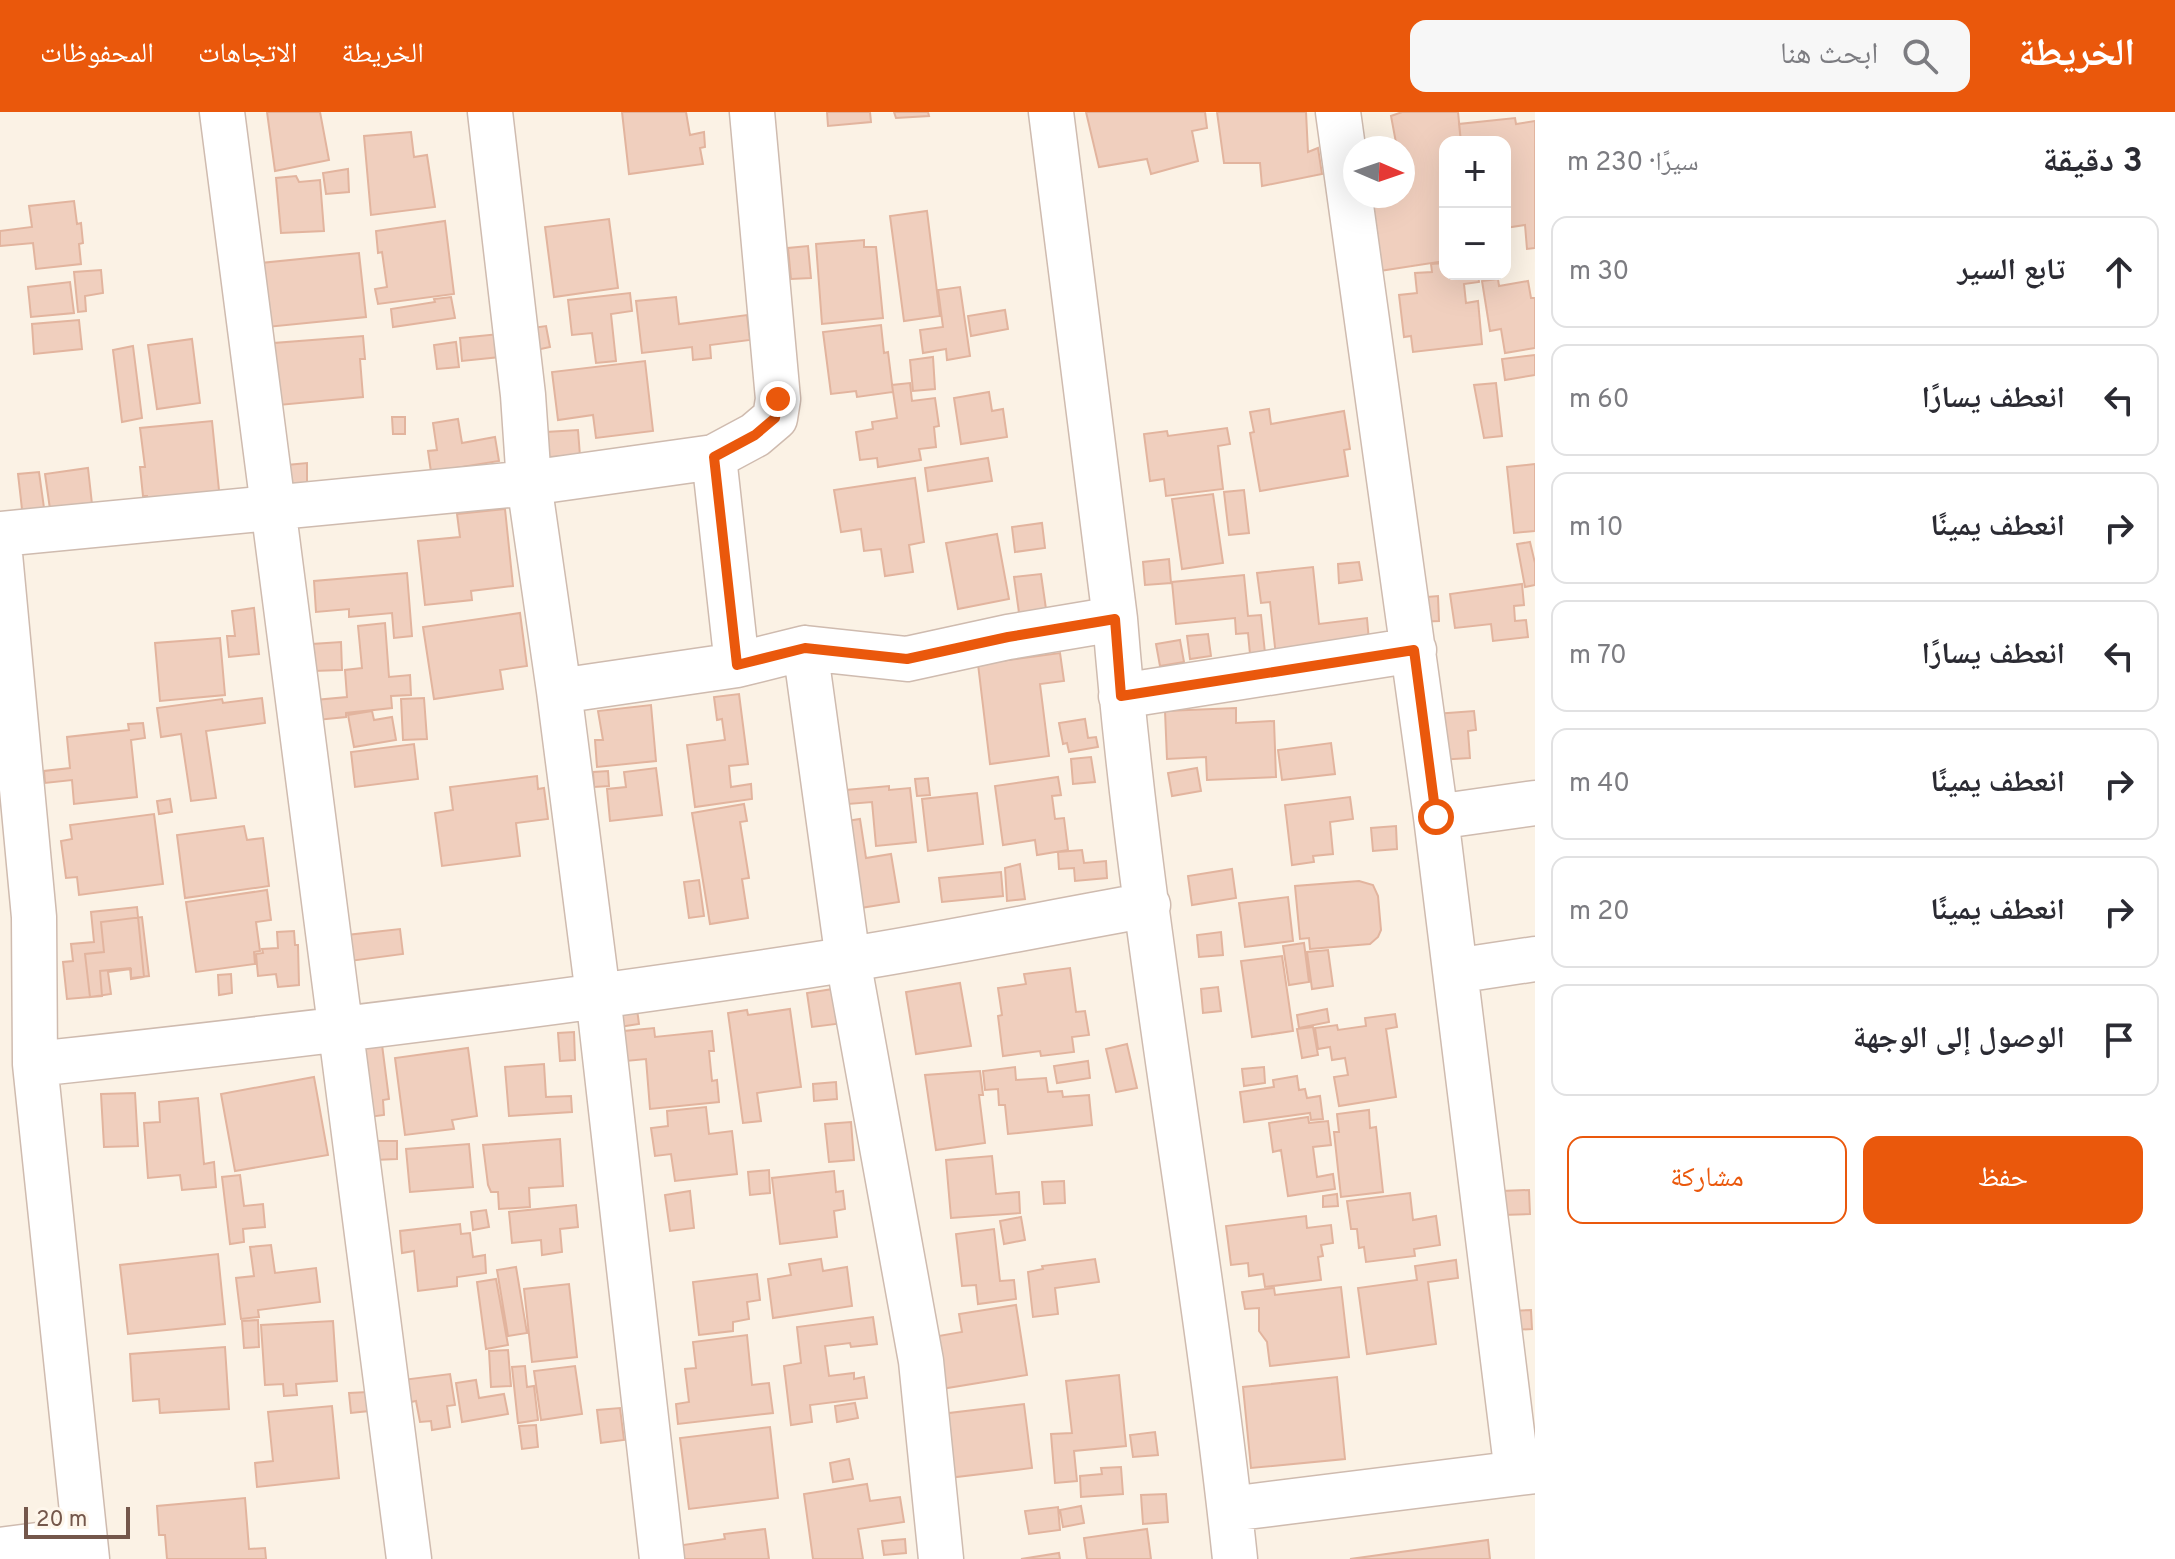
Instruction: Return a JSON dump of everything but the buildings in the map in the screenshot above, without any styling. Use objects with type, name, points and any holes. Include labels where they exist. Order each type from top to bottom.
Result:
[{"type":"street","points":[[222,112],[409,1559]]},
{"type":"street","points":[[490,112],[523,395],[529,483],[598,995],[662,1559]]},
{"type":"street","points":[[0,534],[529,483],[714,457],[755,435],[775,418],[778,399],[752,112]]},
{"type":"street","points":[[1051,112],[1115,619],[1121,696],[1204,1304],[1235,1559]]},
{"type":"street","points":[[1230,1509],[1526,1472],[1338,112]]},
{"type":"street","points":[[714,457],[737,665]]},
{"type":"street","points":[[0,554],[17,919],[85,1549],[0,1550]]},
{"type":"street","points":[[559,691],[737,665],[805,648],[907,659],[1008,637],[1115,619]]},
{"type":"street","points":[[805,648],[848,960],[921,1361],[941,1559]]},
{"type":"street","points":[[1121,696],[1414,650]]},
{"type":"street","points":[[1436,817],[1535,803]]},
{"type":"street","points":[[35,1064],[342,1031],[848,960],[1148,905]]},
{"type":"street","points":[[1455,971],[1535,959]]},
{"type":"route","points":[[778,399],[775,418],[755,435],[714,457],[737,665],[805,648],[907,659],[1008,637],[1115,619],[1121,696],[1414,650],[1436,817]]}]
